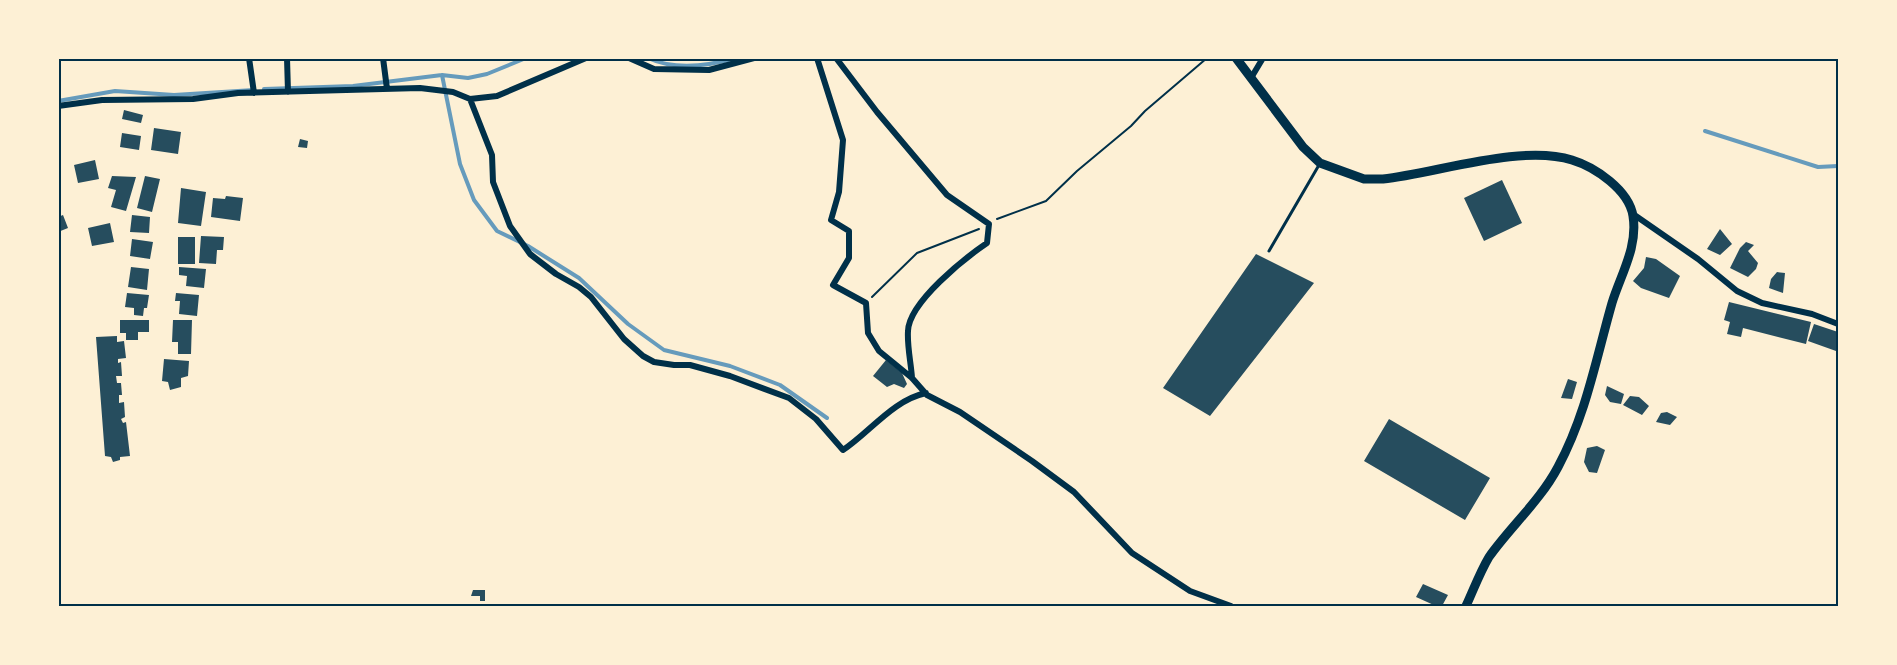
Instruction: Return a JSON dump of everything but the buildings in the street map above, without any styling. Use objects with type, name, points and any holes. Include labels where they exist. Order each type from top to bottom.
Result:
[{"type":"main road","points":[[1236,58],[1303,147],[1320,163],[1364,179],[1383,179],[1512,156],[1571,160],[1595,171],[1613,184],[1626,199],[1633,214],[1634,235],[1629,257],[1612,303],[1582,413],[1558,467],[1536,501],[1489,558],[1466,606]]},
{"type":"street","points":[[249,58],[254,93]]},
{"type":"street","points":[[287,58],[288,92]]},
{"type":"street","points":[[383,58],[387,89]]},
{"type":"street","points":[[58,106],[102,100],[193,99],[254,93],[387,89],[430,89],[453,92],[470,99],[497,96],[586,58]]},
{"type":"street","points":[[629,58],[654,69],[710,70],[754,58]]},
{"type":"street","points":[[817,58],[843,140],[839,192],[831,220],[849,231],[849,258],[833,285],[866,303],[868,333],[879,351],[912,378],[926,393],[960,412],[1074,492],[1132,553],[1190,591],[1231,606]]},
{"type":"street","points":[[836,58],[877,112],[947,195],[989,224],[987,243],[967,256],[939,282],[915,312],[907,329],[912,378]]},
{"type":"street","points":[[1251,78],[1263,58]]},
{"type":"street","points":[[470,99],[492,155],[493,182],[510,226],[530,254],[591,297],[624,339],[643,356],[654,362],[690,365],[730,376],[789,398],[816,419],[843,450],[868,428],[912,396],[926,393]]},
{"type":"street","points":[[1633,214],[1698,259],[1737,291],[1762,303],[1812,314],[1839,324]]},
{"type":"lane","points":[[1269,251],[1320,163]]},
{"type":"path","points":[[866,303],[917,253],[1046,201],[1077,171],[1207,58]]},
{"type":"waterway","points":[[264,89],[353,86],[442,75],[468,78],[487,74],[526,58]]},
{"type":"waterway","points":[[648,58],[681,66],[736,58]]},
{"type":"waterway","points":[[442,75],[460,164],[474,200],[497,231],[528,246],[579,278],[628,324],[664,350],[730,366],[780,385],[827,418]]},
{"type":"waterway","points":[[58,101],[115,91],[174,95],[254,90]]},
{"type":"waterway","points":[[1705,131],[1818,167],[1838,166]]}]
